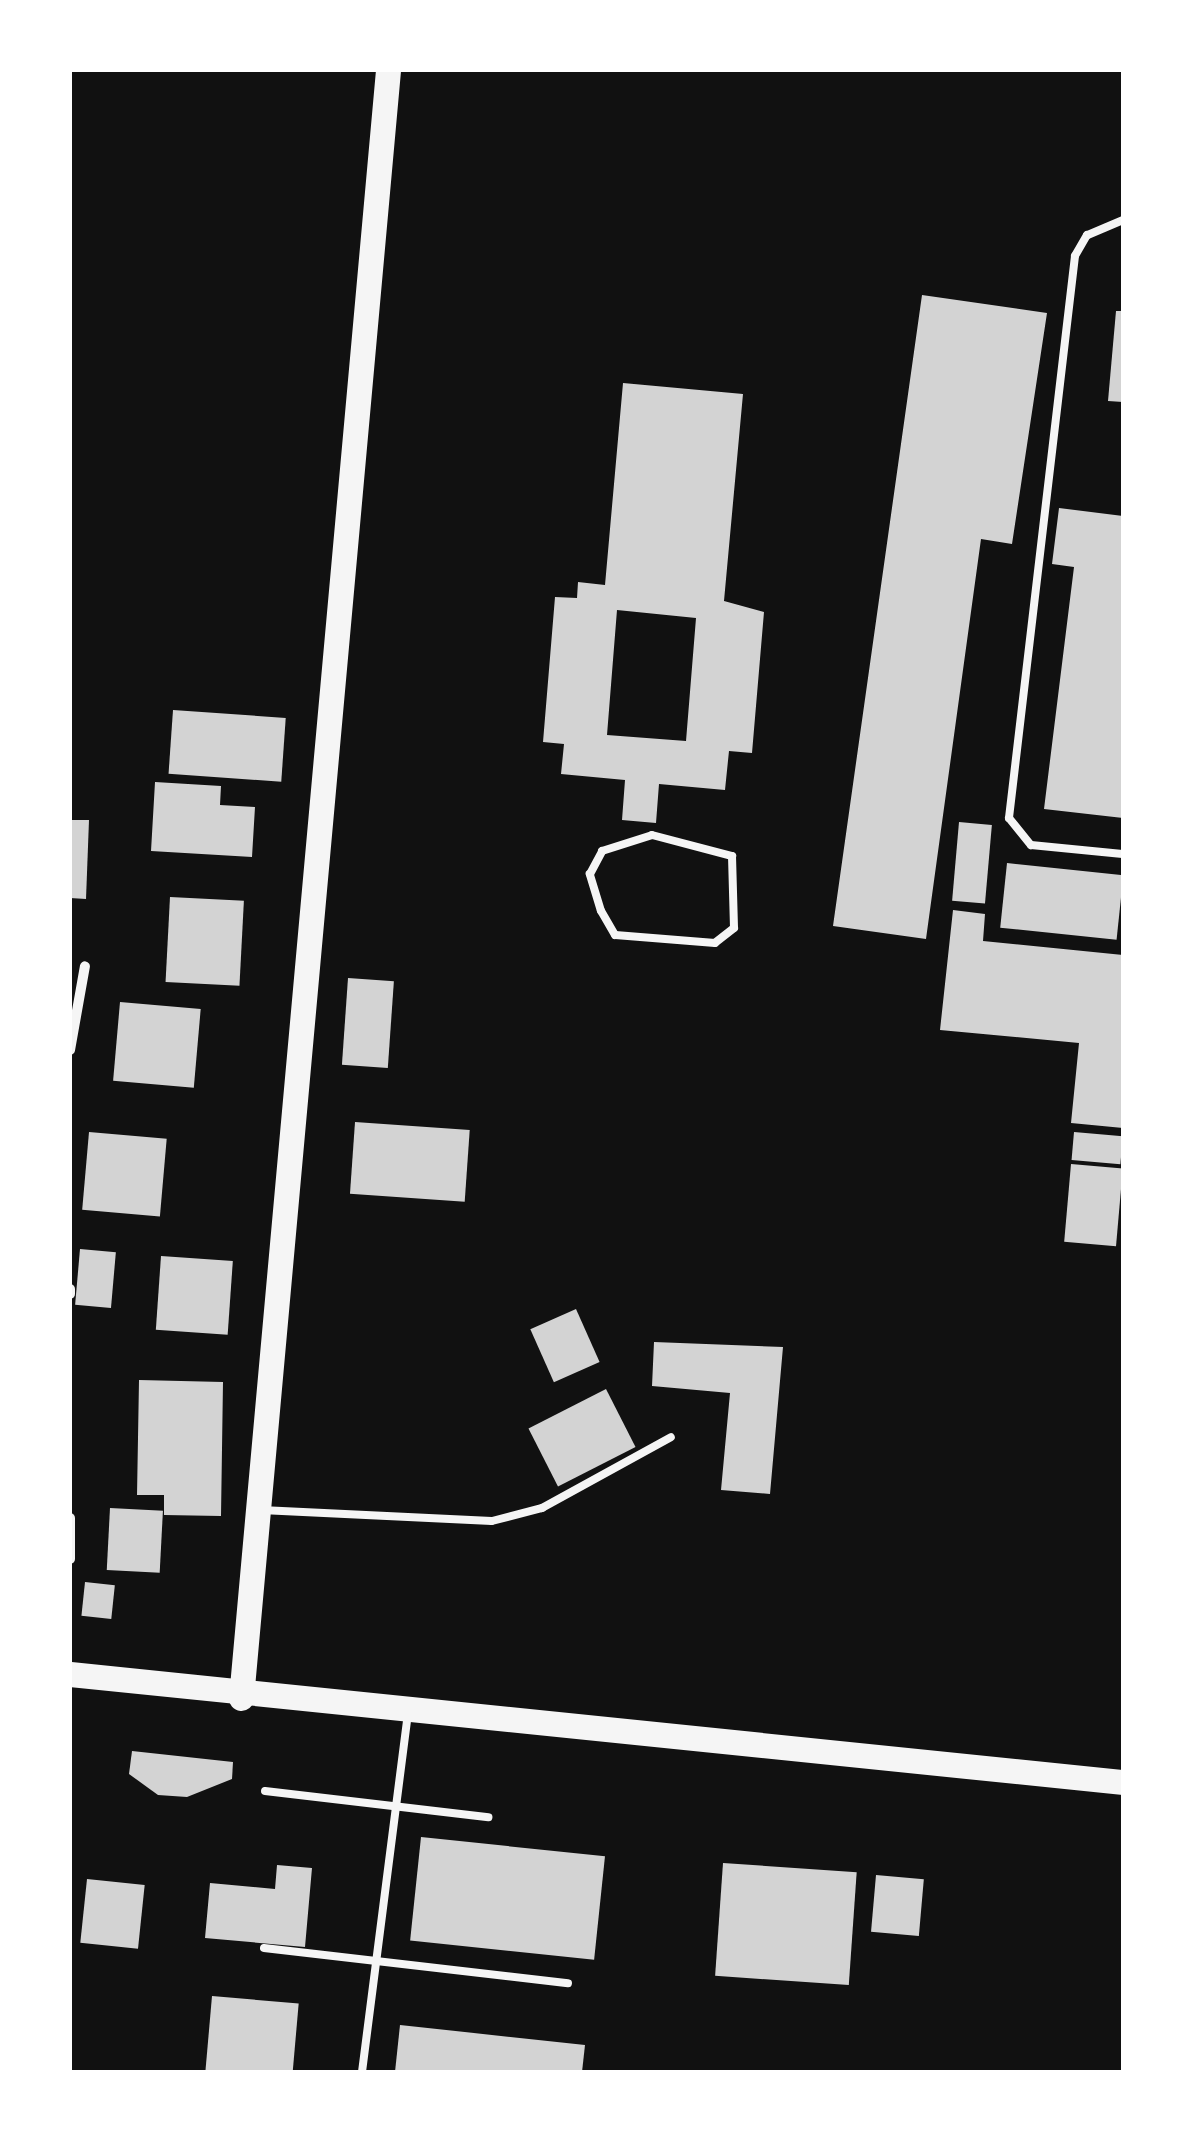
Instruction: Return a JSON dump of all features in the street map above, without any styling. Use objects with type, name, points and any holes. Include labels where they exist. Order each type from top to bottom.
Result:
[{"type":"main road","points":[[240,1698],[388,70]]},
{"type":"main road","points":[[70,1674],[240,1698],[1123,1782]]},
{"type":"street","points":[[70,1050],[85,966]]},
{"type":"street","points":[[70,1518],[70,1559]]},
{"type":"lane","points":[[1123,220],[1087,235],[1075,256],[1009,818],[1031,845],[1123,854]]},
{"type":"lane","points":[[652,835],[722,846],[740,879],[734,928],[715,943],[647,942],[615,935],[590,874],[602,851],[652,835]]},
{"type":"lane","points":[[256,1510],[492,1522],[542,1508],[671,1437]]},
{"type":"lane","points":[[362,2072],[386,1844],[401,1807],[408,1715]]},
{"type":"lane","points":[[265,1790],[488,1817]]},
{"type":"lane","points":[[264,1948],[568,1982]]},
{"type":"building","points":[[922,295],[1047,313],[1012,544],[981,539],[926,939],[833,926]]},
{"type":"building","points":[[1116,311],[1123,311],[1123,402],[1108,401]]},
{"type":"building","points":[[623,383],[743,394],[724,601],[764,612],[752,753],[729,751],[725,790],[659,784],[656,823],[622,820],[625,780],[561,774],[564,744],[543,742],[555,597],[577,598],[578,582],[605,585]],"holes":[[[617,610],[696,618],[686,741],[607,735]]]},
{"type":"building","points":[[1059,508],[1123,516],[1123,818],[1044,809],[1074,567],[1052,564]]},
{"type":"building","points":[[173,710],[286,718],[281,782],[169,774]]},
{"type":"building","points":[[155,782],[221,786],[220,805],[255,807],[252,857],[151,851]]},
{"type":"building","points":[[70,820],[89,820],[86,899],[70,898]]},
{"type":"building","points":[[959,822],[992,825],[985,904],[952,901]]},
{"type":"building","points":[[1007,863],[1123,875],[1117,940],[1000,928]]},
{"type":"building","points":[[170,897],[244,901],[239,986],[166,982]]},
{"type":"building","points":[[953,910],[985,914],[983,941],[1123,955],[1123,1128],[1071,1123],[1079,1043],[940,1030]]},
{"type":"building","points":[[348,978],[394,981],[388,1068],[342,1065]]},
{"type":"building","points":[[120,1002],[201,1009],[194,1088],[113,1081]]},
{"type":"building","points":[[355,1122],[470,1130],[465,1202],[350,1194]]},
{"type":"building","points":[[89,1132],[167,1139],[160,1217],[82,1210]]},
{"type":"building","points":[[1074,1132],[1123,1136],[1120,1164],[1072,1160]]},
{"type":"building","points":[[1071,1164],[1123,1169],[1116,1246],[1064,1242]]},
{"type":"building","points":[[80,1249],[116,1252],[111,1308],[75,1305]]},
{"type":"building","points":[[161,1256],[233,1261],[228,1335],[156,1330]]},
{"type":"building","points":[[576,1309],[600,1362],[554,1382],[530,1329]]},
{"type":"building","points":[[654,1342],[783,1347],[770,1494],[721,1490],[730,1393],[652,1386]]},
{"type":"building","points":[[139,1380],[223,1382],[221,1516],[164,1515],[164,1495],[137,1495]]},
{"type":"building","points":[[606,1389],[636,1447],[558,1486],[528,1428]]},
{"type":"building","points":[[110,1508],[163,1511],[160,1573],[107,1570]]},
{"type":"building","points":[[85,1582],[115,1585],[111,1619],[81,1616]]},
{"type":"building","points":[[132,1751],[233,1762],[232,1779],[187,1797],[158,1795],[129,1774]]},
{"type":"building","points":[[421,1837],[605,1856],[594,1960],[410,1940]]},
{"type":"building","points":[[723,1863],[857,1872],[849,1985],[715,1976]]},
{"type":"building","points":[[277,1865],[312,1868],[305,1947],[205,1938],[210,1883],[275,1889]]},
{"type":"building","points":[[876,1875],[924,1879],[919,1936],[871,1932]]},
{"type":"building","points":[[87,1879],[145,1885],[138,1949],[80,1943]]},
{"type":"building","points":[[212,1996],[299,2004],[293,2072],[205,2072]]},
{"type":"building","points":[[400,2025],[585,2045],[582,2072],[395,2072]]}]
